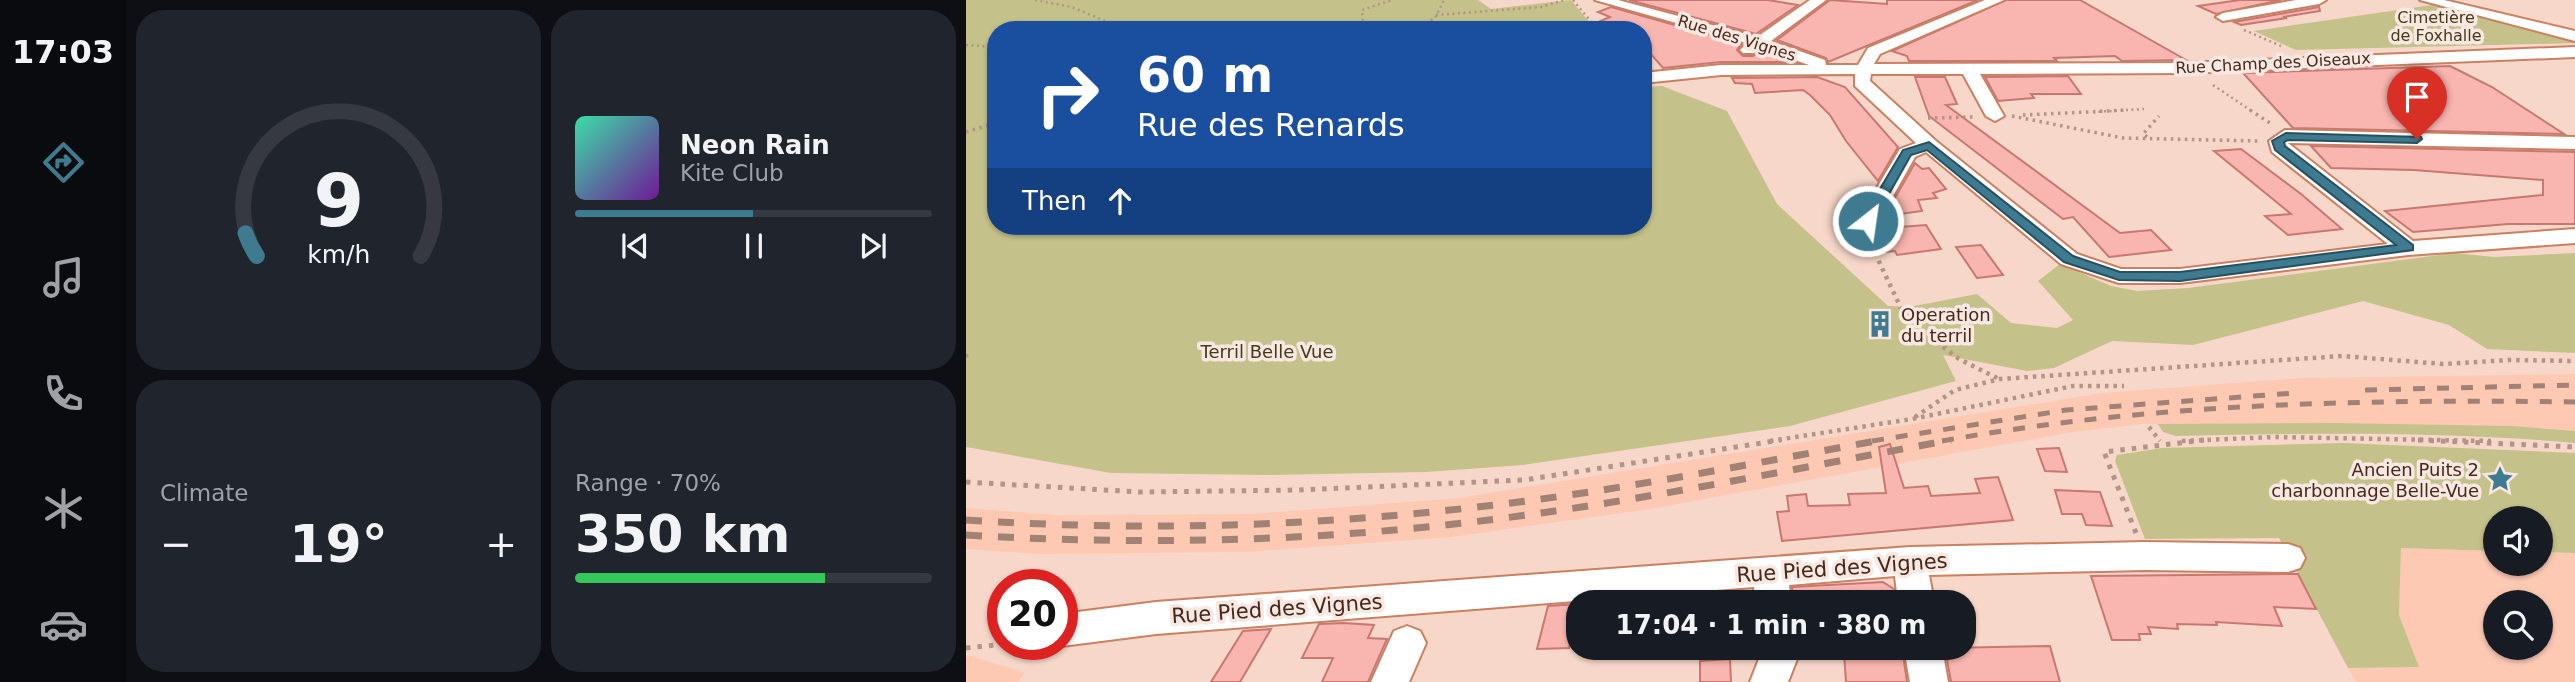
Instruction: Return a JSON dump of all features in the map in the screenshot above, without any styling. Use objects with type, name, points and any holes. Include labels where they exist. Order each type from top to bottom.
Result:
[{"type":"street","name":"Rue des Vignes","points":[[1602,0],[1759,42],[1830,68]]},
{"type":"street","points":[[1721,70],[1819,0]]},
{"type":"street","points":[[1997,0],[1874,51],[1864,69],[1861,82],[1899,120],[2068,259],[2119,276],[2180,276],[2408,247],[2575,236]]},
{"type":"street","points":[[2222,17],[2319,0]]},
{"type":"street","points":[[2427,0],[2575,36]]},
{"type":"street","points":[[1654,13],[1675,4]]},
{"type":"street","name":"Rue Champ des Oiseaux","points":[[1652,77],[1721,70],[1830,68],[1970,71],[2185,68],[2575,52]]},
{"type":"street","points":[[1970,71],[1995,116]]},
{"type":"street","points":[[2408,247],[2279,148],[2282,139],[2575,143]]},
{"type":"street","points":[[1868,221],[1907,153],[1929,145]]},
{"type":"street","name":"Rue Pied des Vignes","points":[[1078,627],[1156,618],[1772,587],[1910,561],[2145,556],[2288,558]]},
{"type":"street","points":[[1910,561],[1914,590]]},
{"type":"street","points":[[1390,682],[1407,643]]},
{"type":"street","points":[[1769,682],[1778,660]]},
{"type":"street","points":[[1925,660],[1929,682]]},
{"type":"path","points":[[1035,0],[1072,7],[1105,21]]},
{"type":"path","points":[[1363,21],[1362,10],[1392,0]]},
{"type":"path","points":[[1429,21],[1436,15],[1444,0]]},
{"type":"path","points":[[1436,15],[1514,10],[1564,0]]},
{"type":"path","points":[[1573,0],[1590,21]]},
{"type":"path","points":[[2222,17],[2221,19],[2311,61]]},
{"type":"path","points":[[966,45],[987,46]]},
{"type":"path","points":[[2185,68],[2229,94],[2282,139]]},
{"type":"path","points":[[2144,108],[2006,115],[2086,133],[2174,141],[2282,139]]},
{"type":"path","points":[[1899,120],[1995,116]]},
{"type":"path","points":[[2147,137],[2143,134],[2160,116]]},
{"type":"path","points":[[966,132],[987,126]]},
{"type":"path","points":[[1868,221],[1864,231],[1906,320],[1959,359],[2000,379]]},
{"type":"path","points":[[966,354],[966,362]]},
{"type":"path","points":[[1912,419],[1955,390],[2000,379],[2342,356],[2443,364],[2509,359],[2575,361]]},
{"type":"path","points":[[966,482],[1140,492],[1325,489],[1524,481],[1912,419],[2073,386],[2123,386]]},
{"type":"path","points":[[2149,427],[2160,441]]},
{"type":"path","points":[[2145,556],[2104,452],[2160,441],[2281,437],[2529,442],[2575,447]]},
{"type":"path","points":[[966,648],[987,646]]},
{"type":"shaded area","points":[[2575,374],[2575,431],[2513,426],[2144,424],[2073,432],[1650,509],[1452,537],[1244,552],[1038,554],[966,549],[966,508],[1057,515],[1251,514],[1459,498],[2102,393],[2300,378]]},
{"type":"shaded area","points":[[2401,548],[2483,551],[2483,576],[2553,576],[2553,552],[2575,553],[2575,682],[2356,682],[2348,668],[2419,667],[2399,615]]},
{"type":"shaded area","points":[[971,656],[1025,673],[1018,682],[966,682],[966,657]]},
{"type":"green space","name":"Terril Belle Vue","points":[[966,0],[1478,0],[1491,9],[1571,0],[1588,21],[987,21],[987,235],[1652,235],[1652,87],[1662,86],[1727,111],[1777,204],[1888,306],[1909,307],[1977,294],[2011,323],[2057,328],[2073,320],[2038,281],[2060,264],[2111,286],[2137,291],[2188,288],[2455,253],[2494,257],[2575,253],[2575,353],[2487,349],[2449,325],[2363,301],[2193,345],[2112,341],[2054,368],[2027,371],[1943,355],[1956,381],[1790,426],[1523,465],[1426,472],[1268,475],[1111,473],[966,447]]},
{"type":"green space","name":"Cimetière de Foxhalle","points":[[2439,4],[2575,38],[2575,43],[2296,50],[2254,31]]},
{"type":"green space","points":[[2158,424],[2513,426],[2575,431],[2575,443],[2426,435],[2176,436],[2163,432]]},
{"type":"green space","points":[[2343,443],[2575,453],[2575,553],[2553,552],[2553,506],[2483,506],[2483,551],[2401,548],[2399,615],[2419,667],[2348,668],[2279,538],[2145,539],[2115,461],[2117,455],[2162,448]]},
{"type":"building","points":[[1629,0],[1768,0],[1798,5],[1756,34]]},
{"type":"building","points":[[1830,0],[1887,4],[1887,0],[1978,0],[1828,62],[1826,58],[1777,40]]},
{"type":"building","points":[[2006,0],[2080,0],[2186,60],[2122,61],[2115,56],[2054,58],[2057,61],[1909,61],[1907,56],[1892,51]]},
{"type":"building","points":[[2240,0],[2281,0],[2216,14],[2198,6]]},
{"type":"building","points":[[1611,7],[1742,44],[1737,50],[1743,56],[1753,56],[1761,51],[1794,62],[1721,62],[1663,68],[1652,55],[1652,21],[1601,21],[1610,17],[1598,12]]},
{"type":"building","points":[[2319,7],[2320,11],[2283,17],[2287,18],[2241,25],[2234,22]]},
{"type":"building","points":[[2450,66],[2492,87],[2564,134],[2293,128],[2243,73]]},
{"type":"building","points":[[2068,76],[2081,94],[2031,94],[2034,98],[1998,101],[1985,77]]},
{"type":"building","points":[[1817,77],[1845,87],[1898,147],[1878,181],[1846,141],[1830,115],[1803,90],[1755,93],[1752,84],[1735,83],[1732,78]]},
{"type":"building","points":[[1915,77],[1945,77],[1957,104],[1946,105],[2120,233],[2151,230],[2171,250],[2109,257],[2073,217],[2063,219],[1929,116]]},
{"type":"building","points":[[2311,146],[2575,152],[2575,224],[2508,224],[2413,232],[2385,211],[2543,195],[2543,180],[2414,170],[2331,168]]},
{"type":"building","points":[[2241,149],[2342,229],[2288,235],[2265,216],[2291,214],[2214,151]]},
{"type":"building","points":[[1915,163],[1922,169],[1929,168],[1946,189],[1933,193],[1937,198],[1918,200],[1922,211],[1900,214],[1892,203]]},
{"type":"building","points":[[1926,225],[1941,249],[1897,255],[1895,251],[1886,252],[1873,229]]},
{"type":"building","points":[[1981,245],[2003,275],[1977,278],[1956,247]]},
{"type":"building","points":[[1890,444],[1904,488],[1928,486],[1931,496],[1980,493],[1975,479],[1998,477],[2013,520],[1782,541],[1777,512],[1789,511],[1787,496],[1806,494],[1808,506],[1850,505],[1848,494],[1886,493],[1879,447]]},
{"type":"building","points":[[2059,448],[2067,472],[2045,471],[2037,449]]},
{"type":"building","points":[[2055,490],[2100,492],[2112,526],[2086,525],[2082,514],[2062,514]]},
{"type":"building","points":[[2298,574],[2316,609],[2274,607],[2282,626],[2216,622],[2217,625],[2177,624],[2178,629],[2148,627],[2151,634],[2139,634],[2140,640],[2112,640],[2091,576]]},
{"type":"building","points":[[1883,582],[1894,590],[1792,590],[1792,587]]},
{"type":"building","points":[[1566,605],[1566,648],[1537,649],[1548,606]]},
{"type":"building","points":[[1319,624],[1374,625],[1368,638],[1387,639],[1368,682],[1322,682],[1333,658],[1302,658]]},
{"type":"building","points":[[1271,629],[1240,682],[1211,682],[1243,631]]},
{"type":"building","points":[[2050,646],[2060,682],[1951,682],[1947,660],[1976,660],[1976,647]]},
{"type":"building","points":[[1730,660],[1731,682],[1700,682],[1700,661]]},
{"type":"building","points":[[1844,660],[1904,660],[1907,682],[1846,682]]},
{"type":"railway","points":[[2365,390],[2575,385]]},
{"type":"railway","points":[[1872,441],[2066,410],[2295,393]]},
{"type":"railway","points":[[1942,441],[2100,418],[2257,406],[2416,401],[2575,402]]},
{"type":"railway","points":[[966,520],[1155,526],[1280,523],[1406,514],[1572,495],[1881,440]]},
{"type":"railway","points":[[966,535],[1156,541],[1283,538],[1409,529],[1592,505],[1951,440]]},
{"type":"place","name":"Operation du terril","points":[[1880,324]]},
{"type":"place","name":"Ancien Puits 2 charbonnage Belle-Vue","points":[[2500,479]]},
{"type":"route","points":[[1868,221],[1907,153],[1929,145],[2068,259],[2119,276],[2180,276],[2408,247],[2279,148],[2278,141],[2286,136],[2417,139]]}]
